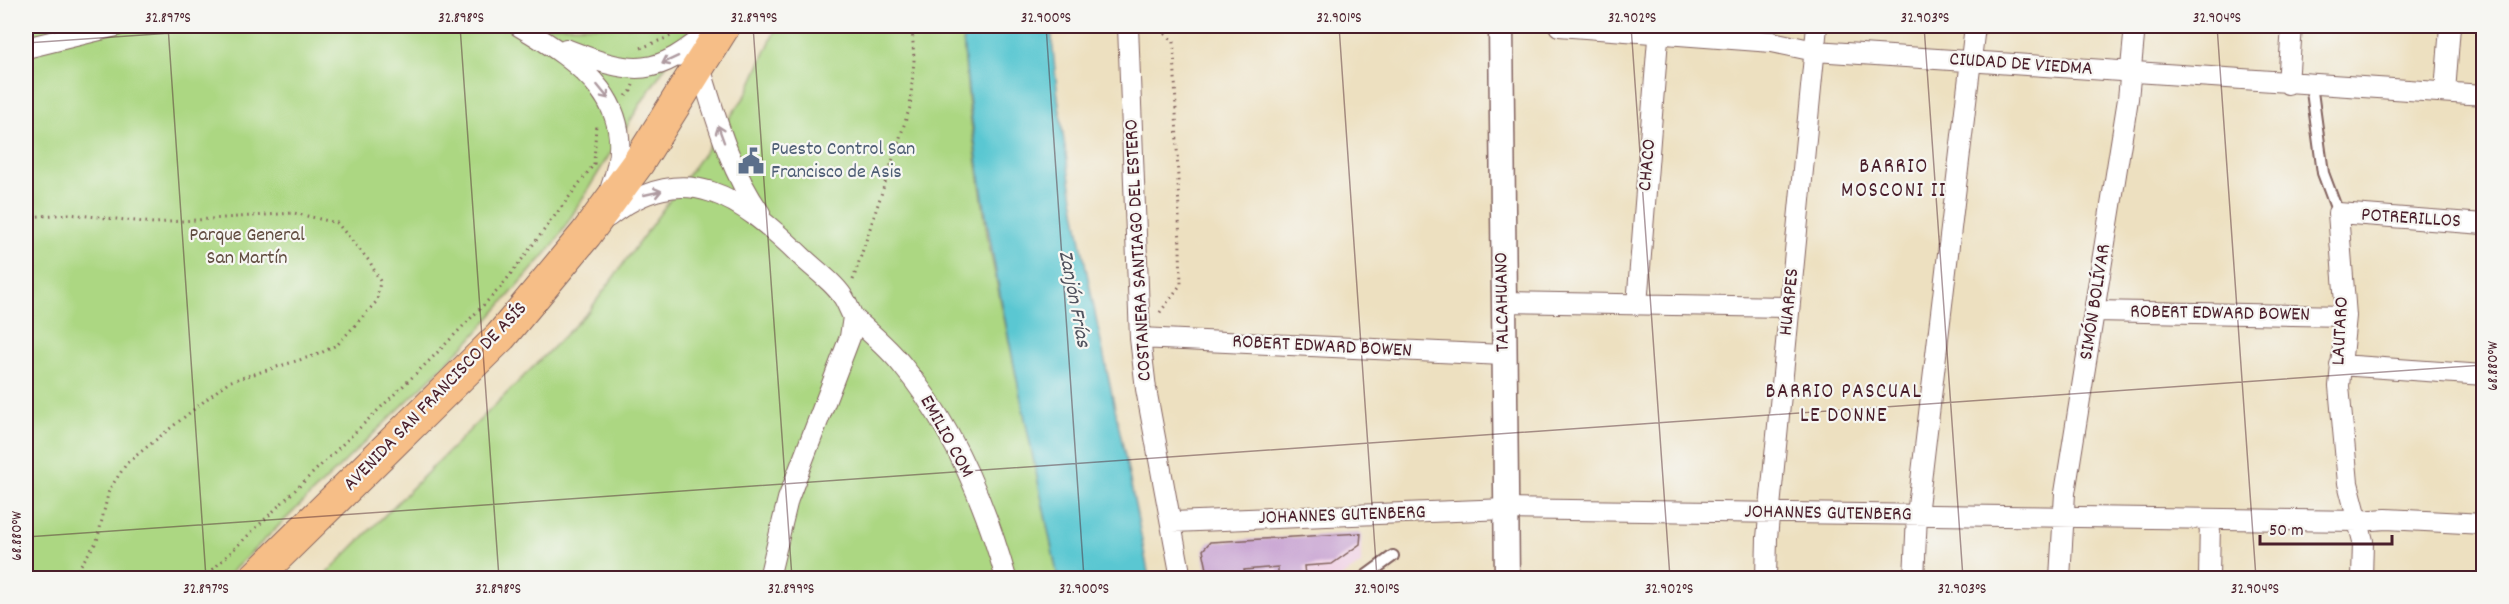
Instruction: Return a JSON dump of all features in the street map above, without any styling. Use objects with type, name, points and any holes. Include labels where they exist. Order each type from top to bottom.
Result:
[{"type":"main road","name":"AVENIDA SAN FRANCISCO DE ASÍS","points":[[255,579],[501,336],[586,234],[638,163],[724,26]]},
{"type":"street","points":[[26,48],[116,26]]},
{"type":"street","points":[[519,26],[544,40],[592,59],[633,68],[657,66],[676,58],[717,26]]},
{"type":"street","name":"COSTANERA SANTIAGO DEL ESTERO","points":[[1128,26],[1140,338],[1146,389],[1173,522],[1181,579]]},
{"type":"street","name":"TALCAHUANO","points":[[1501,26],[1502,302],[1508,579]]},
{"type":"street","name":"CIUDAD DE VIEDMA","points":[[1559,26],[1658,29],[1772,42],[1815,51],[2288,84],[2484,95]]},
{"type":"street","name":"HUARPES","points":[[1766,579],[1769,513],[1817,26]]},
{"type":"street","points":[[1914,579],[1917,515],[1975,26]]},
{"type":"street","name":"SIMÓN BOLÍVAR","points":[[2060,579],[2062,517],[2132,73],[2135,26]]},
{"type":"street","points":[[2288,84],[2292,26]]},
{"type":"street","points":[[2445,92],[2450,26]]},
{"type":"street","name":"CHACO","points":[[1636,305],[1658,29]]},
{"type":"street","points":[[544,40],[594,81],[610,100],[620,146],[619,166],[612,186],[586,234]]},
{"type":"street","points":[[700,67],[718,126],[740,184],[766,223]]},
{"type":"street","points":[[586,234],[638,196],[675,188],[714,192],[743,206],[766,223]]},
{"type":"street","name":"POTRERILLOS","points":[[2338,213],[2484,224]]},
{"type":"street","name":"LAUTARO","points":[[2338,213],[2346,316],[2339,386],[2348,483],[2363,541],[2362,579]]},
{"type":"street","name":"EMILIO COM","points":[[766,223],[902,364],[940,419],[971,481],[998,549],[1006,579]]},
{"type":"street","points":[[1502,302],[1789,307]]},
{"type":"street","points":[[770,579],[788,499],[839,372],[850,338],[849,309]]},
{"type":"street","name":"ROBERT EDWARD BOWEN","points":[[2095,311],[2346,316]]},
{"type":"street","name":"ROBERT EDWARD BOWEN","points":[[1140,338],[1503,355]]},
{"type":"street","points":[[2340,365],[2484,375]]},
{"type":"street","name":"JOHANNES GUTENBERG","points":[[1173,522],[1506,509],[2359,521],[2386,519],[2484,524]]},
{"type":"street","points":[[2209,579],[2210,519]]},
{"type":"lane","name":"LAUTARO","points":[[2311,84],[2324,173],[2338,213]]},
{"type":"lane","points":[[1363,579],[1393,556]]},
{"type":"path","points":[[849,309],[909,107],[914,60],[912,26]]},
{"type":"path","points":[[1140,338],[1181,284],[1174,42],[1156,26]]},
{"type":"path","points":[[204,579],[432,358],[501,286],[594,164],[598,112],[610,100],[631,92],[634,81],[633,62],[640,48],[680,30]]},
{"type":"path","points":[[26,217],[69,214],[154,223],[294,213],[337,223],[370,262],[380,281],[377,301],[338,344],[319,354],[228,382],[127,463],[109,489],[97,541],[72,579]]},
{"type":"shaded area","points":[[1361,533],[1361,564],[1340,578],[1209,578]]},
{"type":"green space","name":"Parque General San Martín","points":[[26,26],[692,26],[643,100],[555,243],[471,339],[225,578],[26,578]]},
{"type":"green space","points":[[777,26],[962,26],[969,108],[988,240],[1058,578],[322,578],[589,311],[746,95]]},
{"type":"water","name":"Zanjón Frías","points":[[962,26],[1051,26],[1058,96],[1079,234],[1149,578],[1058,578],[989,234],[969,96]]},
{"type":"building","points":[[1361,533],[1360,544],[1332,564],[1304,566],[1305,575],[1278,576],[1278,567],[1244,570],[1245,579],[1209,579],[1203,550],[1210,542]]},
{"type":"place","name":"Puesto Control San Francisco de Asis","points":[[751,161]]},
{"type":"district","name":"BARRIO MOSCONI II","points":[[1894,180]]},
{"type":"district","name":"BARRIO PASCUAL LE DONNE","points":[[1844,405]]}]
